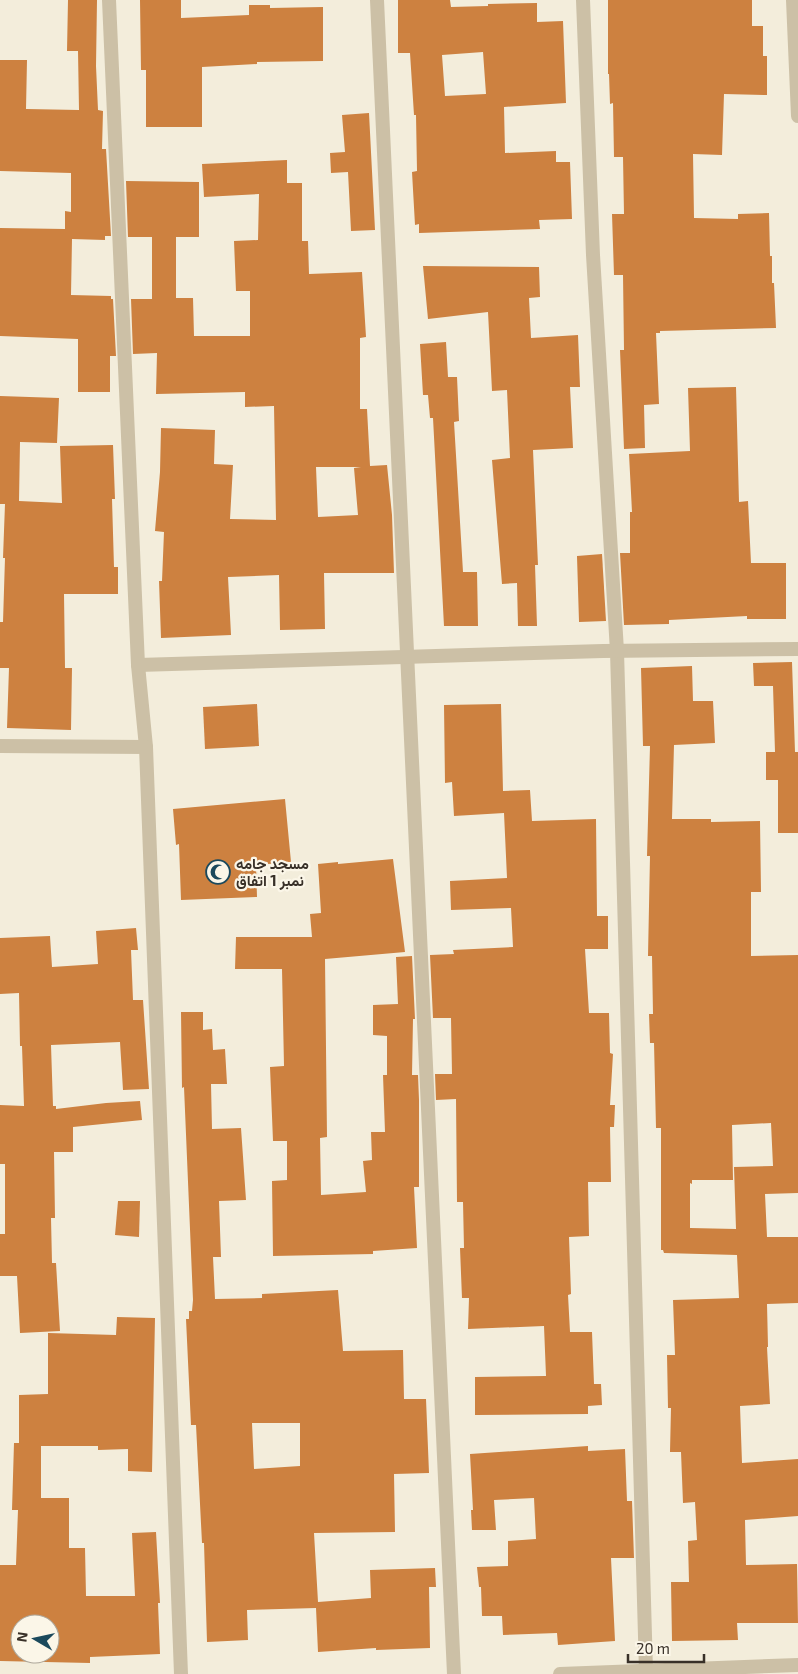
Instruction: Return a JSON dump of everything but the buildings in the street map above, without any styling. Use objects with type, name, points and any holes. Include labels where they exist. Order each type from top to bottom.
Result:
[{"type":"street","points":[[110,0],[138,665],[146,747],[181,1674]]},
{"type":"street","points":[[377,0],[454,1674]]},
{"type":"street","points":[[583,0],[593,255],[617,651],[646,1671]]},
{"type":"street","points":[[793,0],[798,116]]},
{"type":"street","points":[[138,665],[617,651],[798,649]]},
{"type":"street","points":[[0,746],[146,747]]},
{"type":"street","points":[[560,1674],[798,1664]]},
{"type":"place","name":"مسجد جامه نمبر 1 اتفاق","points":[[218,872]]}]
